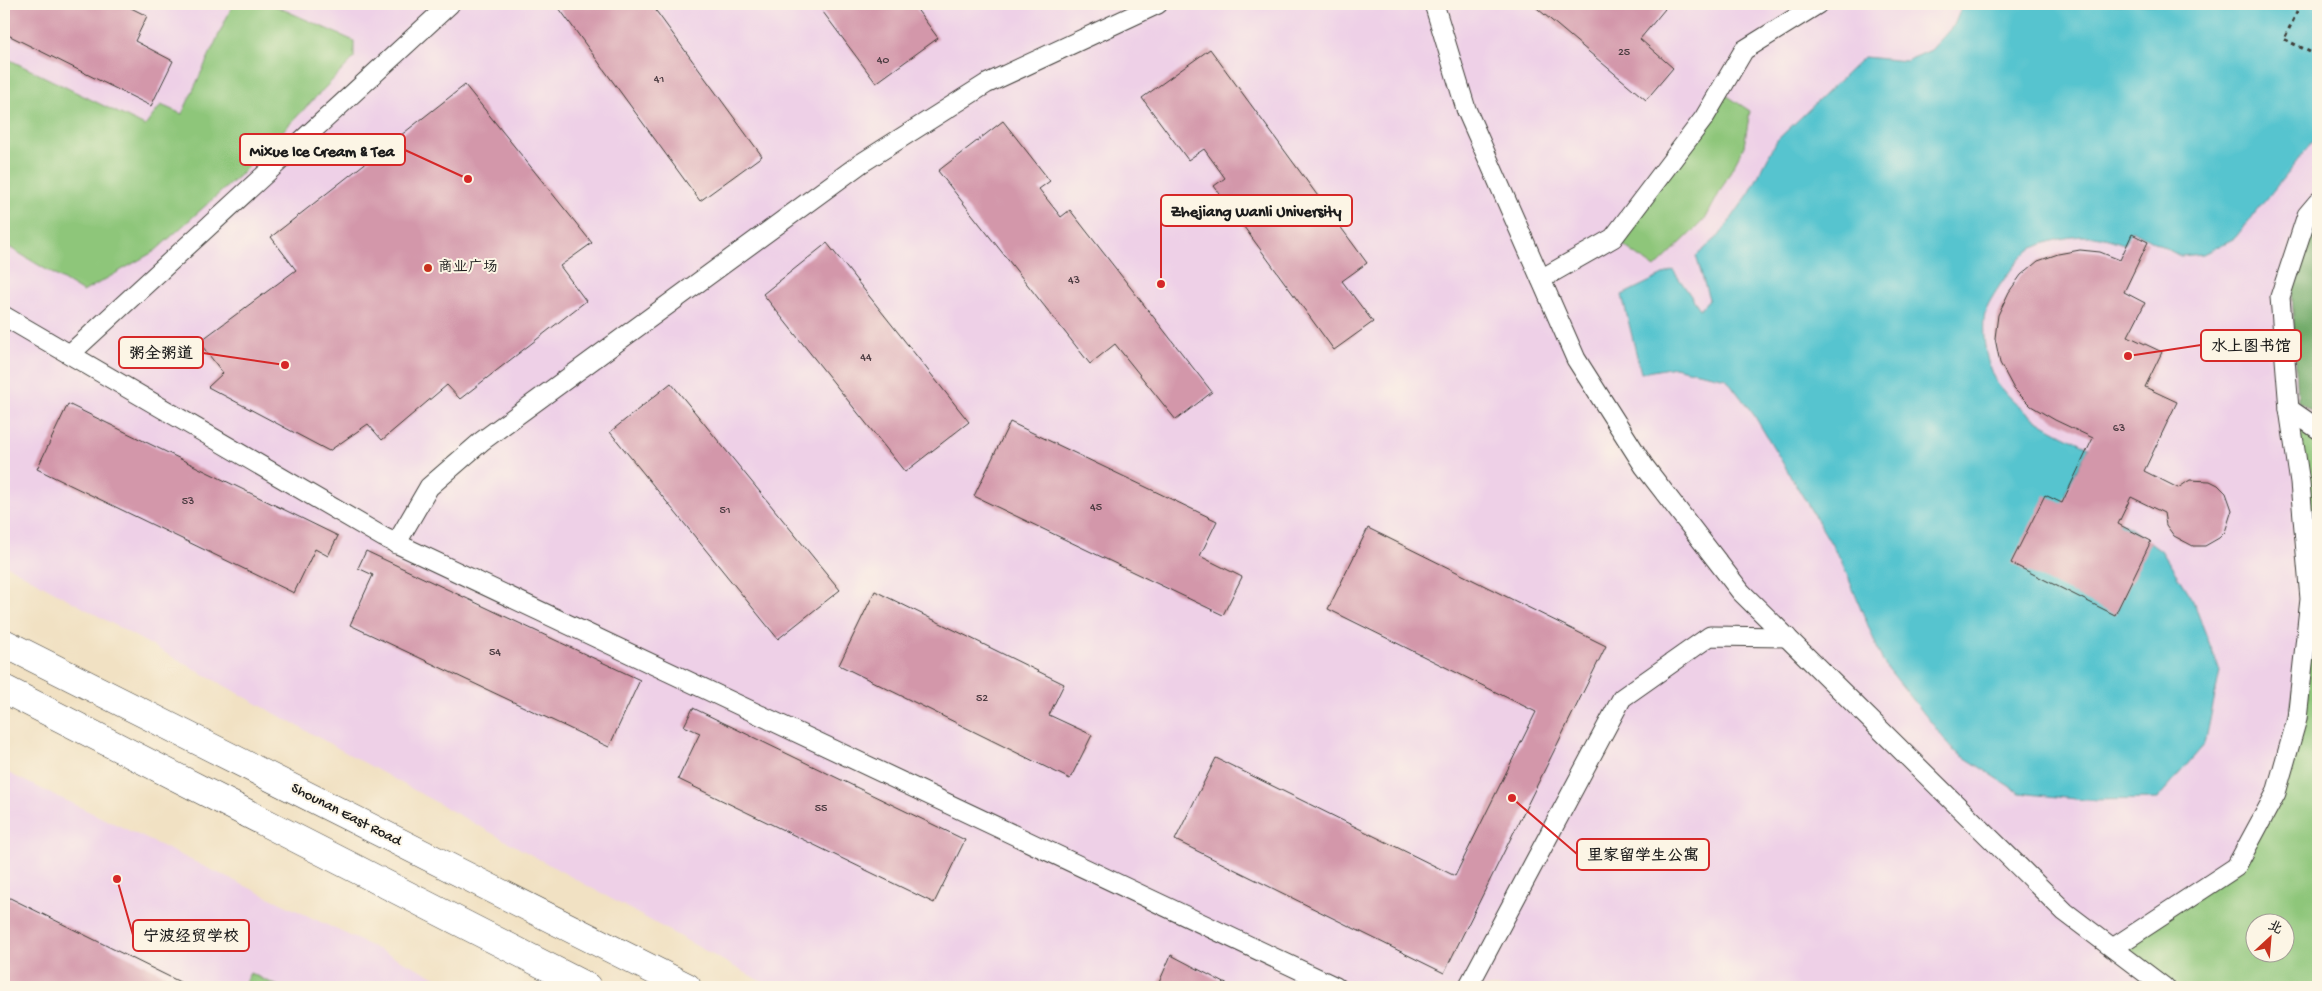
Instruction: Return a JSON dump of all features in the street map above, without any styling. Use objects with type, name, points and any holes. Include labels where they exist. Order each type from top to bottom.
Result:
[{"type":"main road","name":"Shounan East Road","points":[[4,643],[688,987]]},
{"type":"main road","points":[[4,689],[586,987]]},
{"type":"lane","points":[[70,354],[450,4]]},
{"type":"lane","points":[[396,544],[429,487],[482,441],[860,164],[986,84],[1158,4]]},
{"type":"lane","points":[[1434,4],[1466,109],[1576,359],[1644,466],[1741,592],[2065,912],[2164,987]]},
{"type":"lane","points":[[1542,279],[1613,238],[1704,118],[1744,50],[1818,4]]},
{"type":"lane","points":[[2113,948],[2236,867],[2276,793],[2297,719],[2310,599],[2300,483],[2289,410],[2280,297],[2307,215],[2318,202]]},
{"type":"lane","points":[[4,316],[396,544],[1336,987]]},
{"type":"lane","points":[[2289,410],[2318,428]]},
{"type":"lane","points":[[1468,987],[1622,698],[1710,636],[1787,637]]},
{"type":"path","points":[[2301,4],[2284,39],[2318,56]]},
{"type":"shaded area","points":[[4,4],[2318,4],[2318,987],[771,987],[4,564]]},
{"type":"shaded area","points":[[4,771],[457,987],[4,987]]},
{"type":"green space","points":[[233,4],[271,4],[354,41],[354,58],[242,173],[155,251],[83,292],[4,244],[4,57],[145,126],[161,105],[182,114]]},
{"type":"green space","points":[[1720,91],[1750,111],[1744,146],[1706,218],[1655,268],[1613,238]]},
{"type":"green space","points":[[2318,218],[2318,415],[2298,402],[2292,293],[2313,224]]},
{"type":"green space","points":[[2289,409],[2318,429],[2318,987],[2164,987],[2113,948],[2236,867],[2276,793],[2310,599]]},
{"type":"green space","points":[[250,973],[280,987],[243,987]]},
{"type":"water","points":[[1963,4],[2318,4],[2318,135],[2235,238],[2203,254],[2180,256],[2132,230],[2124,244],[2094,236],[2069,237],[2052,241],[2035,247],[2023,255],[1997,290],[1985,313],[1985,349],[1990,368],[1997,383],[2027,413],[2051,428],[2089,447],[2065,493],[2130,528],[2161,550],[2193,601],[2220,671],[2205,744],[2157,799],[2085,800],[2020,793],[1953,750],[1883,662],[1841,560],[1754,415],[1726,378],[1674,367],[1641,373],[1622,295],[1673,270],[1700,309],[1709,299],[1696,256],[1719,236],[1750,192],[1777,140],[1864,57],[1906,61],[1931,50],[1954,25]]},
{"type":"building","points":[[4,4],[123,4],[147,16],[135,41],[173,61],[151,106],[4,33]]},
{"type":"building","points":[[556,4],[651,4],[762,156],[700,201]]},
{"type":"building","points":[[817,4],[913,4],[938,38],[876,83]]},
{"type":"building","points":[[1532,4],[1660,4],[1665,9],[1640,39],[1673,68],[1646,100]]},
{"type":"building","points":[[1210,49],[1367,263],[1342,281],[1373,322],[1334,350],[1214,186],[1225,178],[1204,149],[1188,160],[1142,98]]},
{"type":"building","name":"商业广场","points":[[465,85],[592,243],[560,266],[586,301],[460,399],[447,385],[382,440],[368,424],[329,451],[208,387],[223,373],[199,342],[296,270],[271,237]]},
{"type":"building","points":[[1003,121],[1050,181],[1039,189],[1061,217],[1070,210],[1212,392],[1176,420],[1115,344],[1090,364],[938,171]]},
{"type":"building","points":[[2132,234],[2148,242],[2124,292],[2145,303],[2128,336],[2162,352],[2145,387],[2177,402],[2144,471],[2178,488],[2190,480],[2210,481],[2218,485],[2226,493],[2232,510],[2225,532],[2219,538],[2205,546],[2193,546],[2174,536],[2166,525],[2164,513],[2131,497],[2118,524],[2151,541],[2115,615],[2011,563],[2045,495],[2062,503],[2093,438],[2031,406],[2014,389],[2000,363],[1995,338],[1998,315],[2009,292],[2021,275],[2038,261],[2058,254],[2080,250],[2100,252],[2120,260]]},
{"type":"building","points":[[827,243],[969,422],[905,472],[763,294]]},
{"type":"building","points":[[671,383],[840,590],[778,639],[610,432]]},
{"type":"building","points":[[68,404],[338,536],[328,556],[315,549],[294,593],[37,469]]},
{"type":"building","points":[[1010,422],[1217,521],[1200,556],[1242,577],[1223,615],[974,496]]},
{"type":"building","points":[[1368,528],[1606,646],[1444,973],[1175,840],[1216,758],[1455,876],[1536,712],[1328,609]]},
{"type":"building","points":[[366,551],[640,680],[609,747],[350,625],[373,575],[358,568]]},
{"type":"building","points":[[875,591],[1064,684],[1049,715],[1092,735],[1070,779],[839,665]]},
{"type":"building","points":[[693,708],[965,840],[934,903],[678,779],[700,733],[684,726]]},
{"type":"building","points":[[4,895],[186,985],[185,987],[4,987]]},
{"type":"building","points":[[1171,955],[1232,987],[1157,987]]},
{"type":"place","name":"Mixue Ice Cream & Tea","points":[[468,179]]},
{"type":"place","name":"商业广场","points":[[428,268]]},
{"type":"place","name":"Zhejiang Wanli University","points":[[1161,284]]},
{"type":"place","name":"水上图书馆","points":[[2128,356]]},
{"type":"place","name":"粥全粥道","points":[[285,365]]},
{"type":"place","name":"里家留学生公寓","points":[[1512,798]]},
{"type":"place","name":"宁波经贸学校","points":[[117,879]]}]
